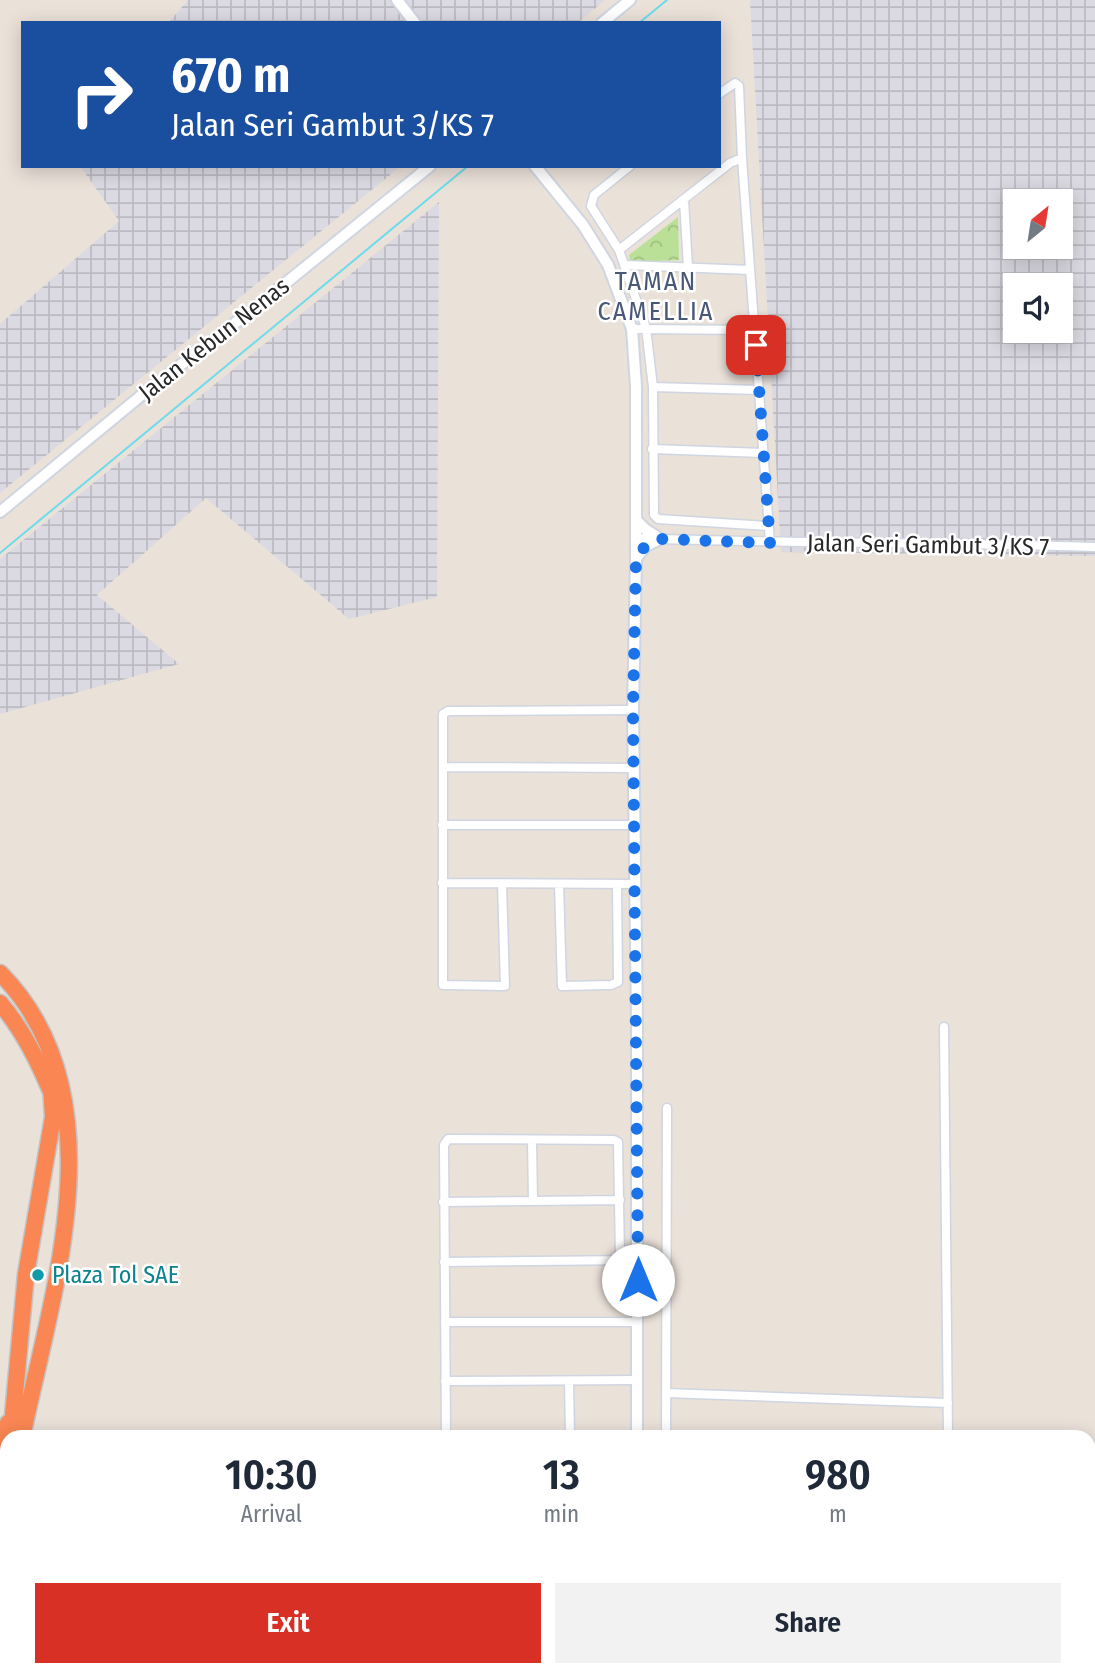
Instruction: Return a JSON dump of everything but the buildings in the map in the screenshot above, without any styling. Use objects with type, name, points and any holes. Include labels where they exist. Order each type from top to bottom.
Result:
[{"type":"highway","points":[[0,973],[27,1006],[44,1037],[54,1064],[69,1136],[65,1233],[24,1430]]},
{"type":"highway","points":[[5,1000],[53,1097],[49,1149],[26,1274],[12,1430]]},
{"type":"highway","points":[[6,1430],[16,1390]]},
{"type":"street","points":[[397,0],[413,21]]},
{"type":"street","points":[[604,21],[630,0]]},
{"type":"street","points":[[721,92],[730,85],[739,86],[770,543]]},
{"type":"street","points":[[619,250],[730,163],[742,158]]},
{"type":"street","name":"Jalan Kebun Nenas","points":[[0,512],[142,394],[261,303],[428,168]]},
{"type":"street","points":[[537,168],[583,225],[608,265],[632,329],[636,386],[633,710],[638,1430]]},
{"type":"street","points":[[628,168],[594,195],[592,206],[619,250],[646,328],[653,387],[654,515],[658,519],[768,526]]},
{"type":"street","points":[[684,200],[688,267]]},
{"type":"street","points":[[625,265],[750,270]]},
{"type":"street","points":[[632,329],[755,330]]},
{"type":"street","points":[[653,387],[759,390]]},
{"type":"street","points":[[652,449],[763,453]]},
{"type":"street","points":[[636,520],[660,539]]},
{"type":"street","name":"Jalan Seri Gambut 3/KS 7","points":[[636,538],[770,543],[1095,547]]},
{"type":"street","points":[[636,558],[646,545],[660,539]]},
{"type":"street","points":[[502,884],[505,986],[447,986],[442,983],[445,712],[633,710]]},
{"type":"street","points":[[443,767],[635,768]]},
{"type":"street","points":[[442,825],[634,825]]},
{"type":"street","points":[[442,883],[635,884]]},
{"type":"street","points":[[559,884],[562,986],[616,984],[617,884]]},
{"type":"street","points":[[944,1027],[948,1430]]},
{"type":"street","points":[[666,1430],[667,1108]]},
{"type":"street","points":[[446,1430],[443,1202],[444,1145],[448,1139],[618,1142],[620,1259]]},
{"type":"street","points":[[532,1140],[533,1201]]},
{"type":"street","points":[[443,1202],[620,1200]]},
{"type":"street","points":[[444,1262],[638,1259]]},
{"type":"street","points":[[444,1322],[638,1322]]},
{"type":"street","points":[[445,1381],[638,1380]]},
{"type":"street","points":[[569,1381],[570,1430]]},
{"type":"street","points":[[666,1393],[948,1403]]},
{"type":"shaded area","points":[[188,0],[605,0],[580,21],[170,21]]},
{"type":"shaded area","points":[[750,0],[1095,0],[1095,556],[781,552]]},
{"type":"shaded area","points":[[81,168],[399,168],[0,493],[0,324],[119,221]]},
{"type":"shaded area","points":[[439,202],[437,597],[349,619],[206,498],[97,595],[179,664],[0,714],[0,559]]},
{"type":"green space","points":[[678,217],[679,260],[630,262],[629,255]]},
{"type":"waterway","points":[[641,21],[667,0]]},
{"type":"waterway","points":[[0,553],[466,168]]},
{"type":"place","name":"Plaza Tol SAE","points":[[38,1275]]},
{"type":"district","name":"TAMAN CAMELLIA","points":[[656,296]]},
{"type":"route","points":[[638,1280],[633,710],[636,558],[646,545],[660,539],[770,543],[756,345]]}]
